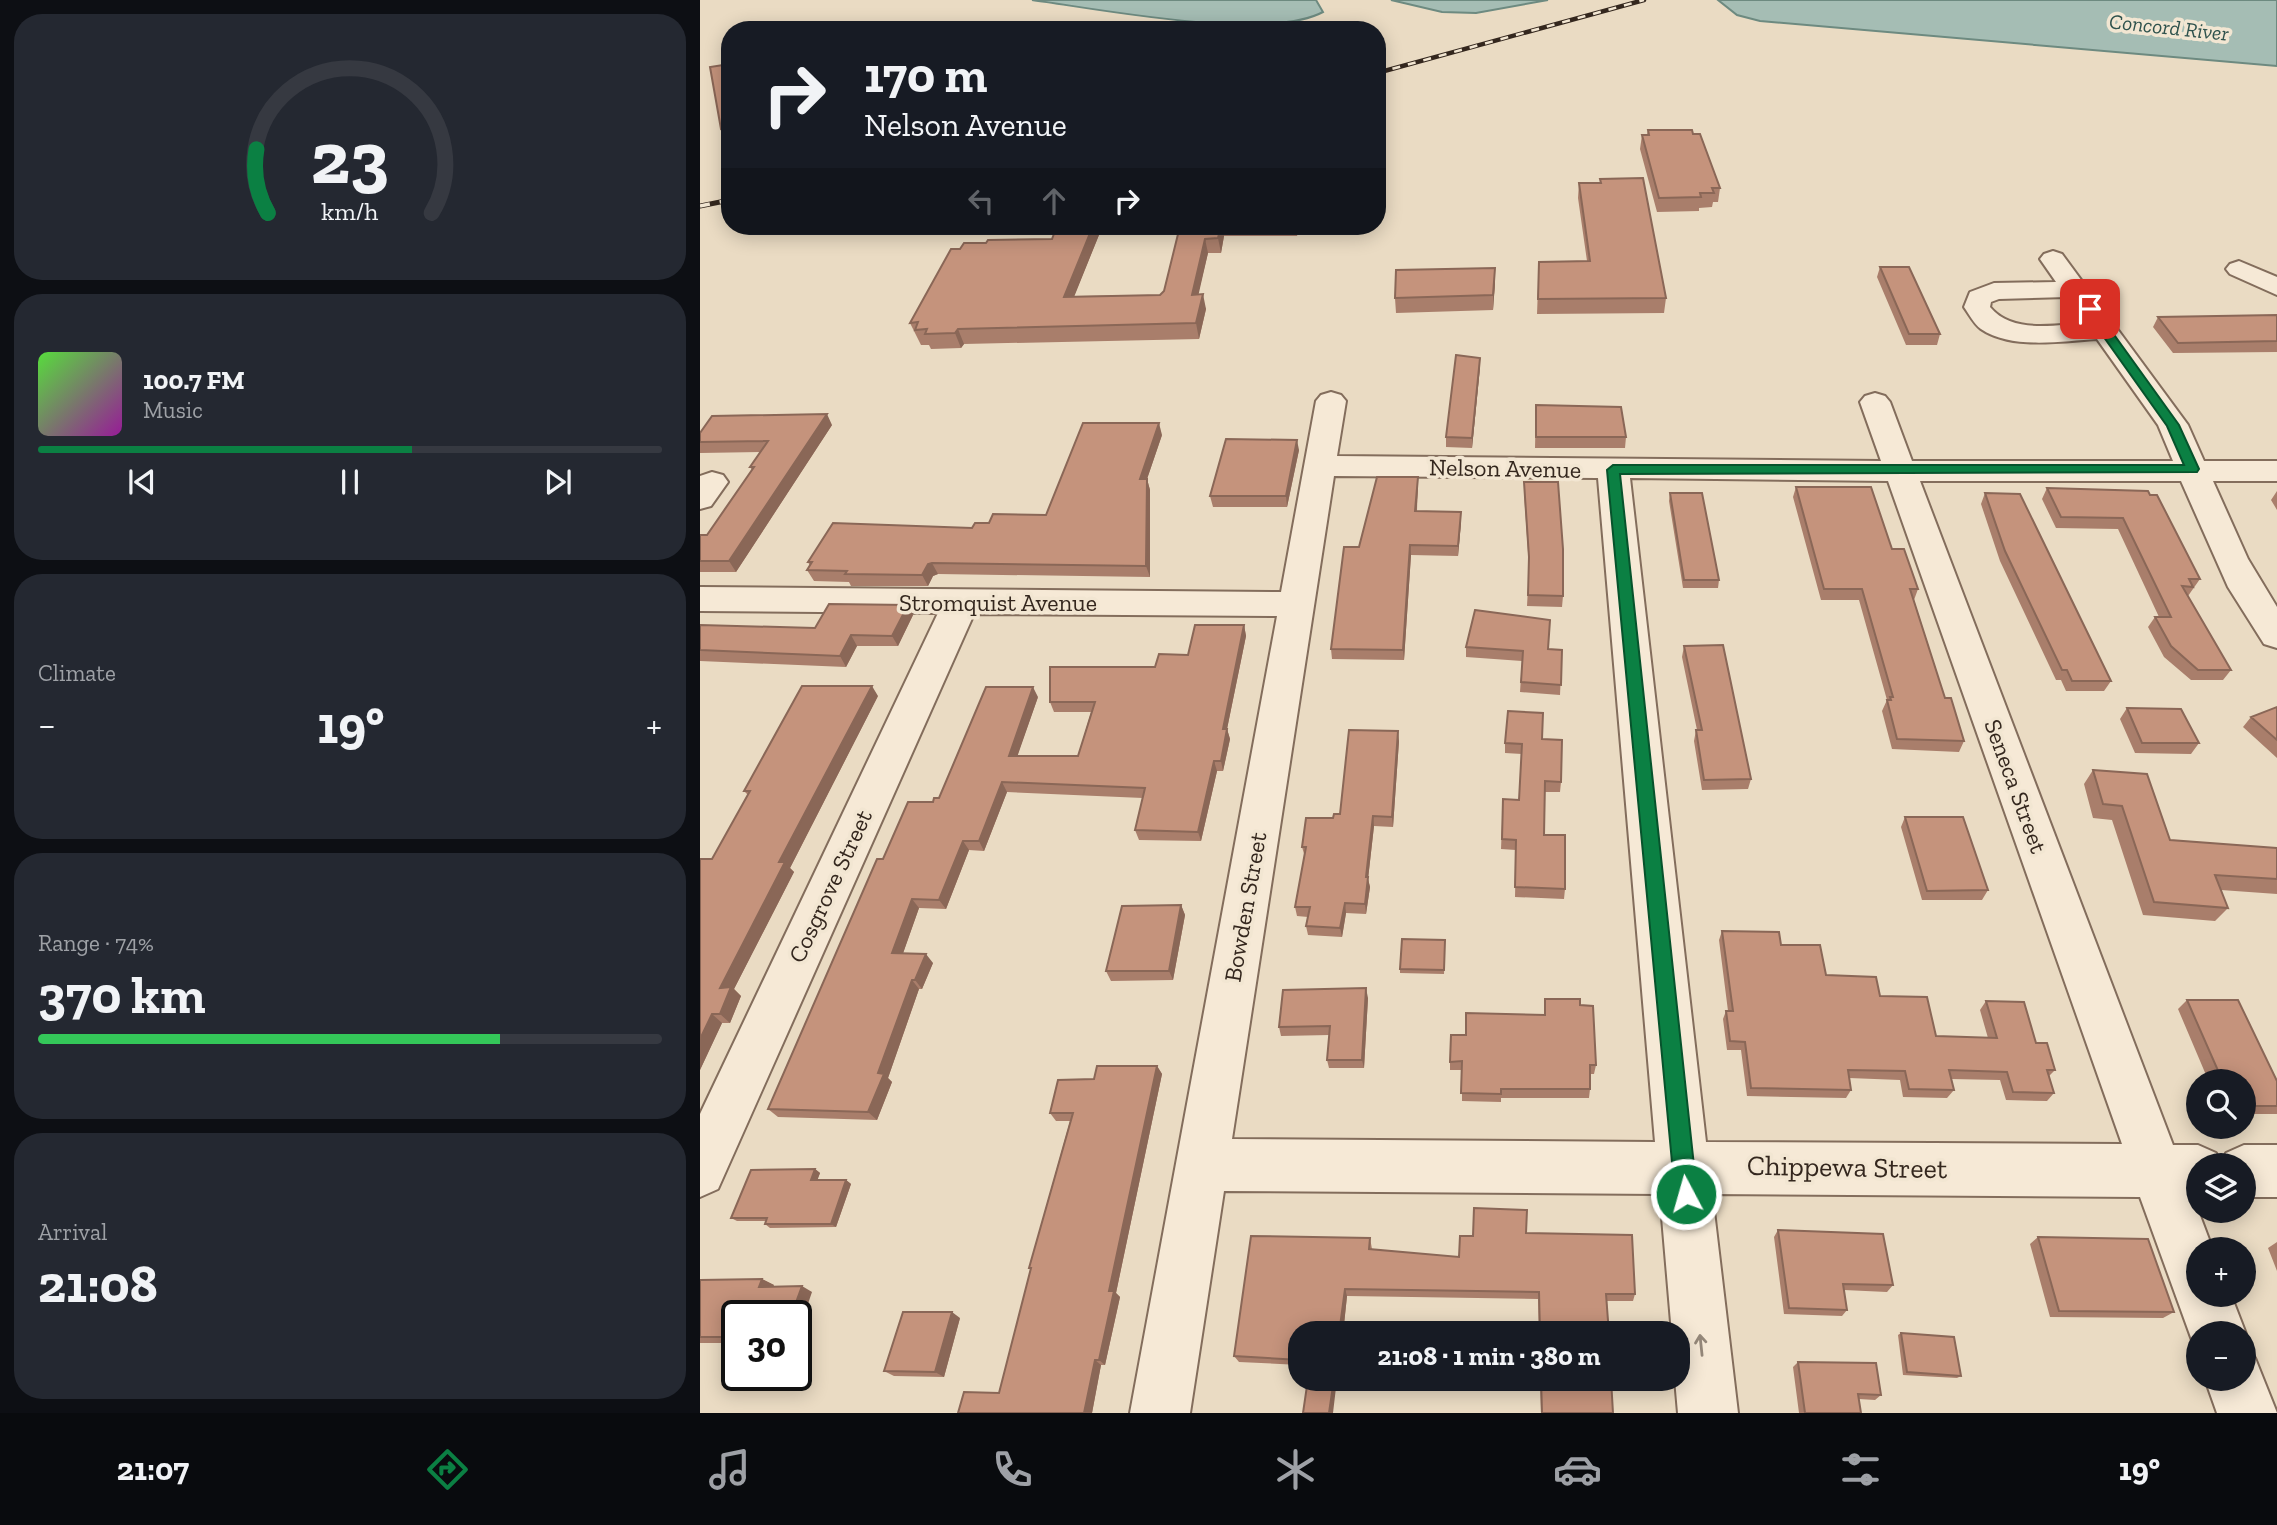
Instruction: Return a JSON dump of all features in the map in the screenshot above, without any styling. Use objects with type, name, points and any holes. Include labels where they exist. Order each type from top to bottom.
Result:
[{"type":"street","points":[[2053,260],[2173,425],[2245,587],[2277,635]]},
{"type":"street","points":[[2239,269],[2277,288]]},
{"type":"street","points":[[2075,289],[1994,291],[1979,298],[1977,307],[1991,323],[2004,329],[2029,332],[2105,330]]},
{"type":"street","name":"Bowden Street","points":[[1160,1413],[1331,401]]},
{"type":"street","name":"Seneca Street","points":[[1875,402],[2177,1170],[2190,1237]]},
{"type":"street","name":"Nelson Avenue","points":[[1320,466],[1613,470],[2277,471]]},
{"type":"street","points":[[1613,470],[1708,1413]]},
{"type":"street","name":"Stromquist Avenue","points":[[700,599],[1297,604]]},
{"type":"street","name":"Cosgrove Street","points":[[700,1171],[961,602]]},
{"type":"street","name":"Chippewa Street","points":[[1202,1165],[2177,1170]]},
{"type":"street","points":[[2256,1171],[2277,1171]]},
{"type":"street","points":[[2239,1391],[2247,1413]]},
{"type":"water","points":[[1032,0],[1316,0],[1323,12],[1288,21],[1182,21]]},
{"type":"water","points":[[1391,0],[1548,0],[1476,13],[1442,12]]},
{"type":"water","name":"Concord River","points":[[1718,0],[2277,0],[2277,66],[1760,21],[1737,15]]},
{"type":"building","points":[[721,65],[721,129],[710,67]]},
{"type":"building","points":[[1648,130],[1692,130],[1693,134],[1700,134],[1720,188],[1712,188],[1714,193],[1700,193],[1701,197],[1659,198],[1642,135],[1649,135]]},
{"type":"building","points":[[1643,178],[1666,298],[1538,299],[1539,262],[1590,261],[1579,183],[1601,183],[1600,179]]},
{"type":"building","points":[[1054,235],[1089,235],[1064,297],[1160,295],[1164,291],[1178,235],[1219,235],[1218,238],[1205,239],[1192,295],[1203,294],[1196,323],[958,329],[955,333],[925,334],[927,329],[915,330],[918,322],[910,323],[951,249],[960,249],[964,243],[986,243],[988,240],[1052,239]]},
{"type":"building","points":[[1880,267],[1909,267],[1940,334],[1909,334]]},
{"type":"building","points":[[1495,268],[1493,295],[1395,298],[1396,270]]},
{"type":"building","points":[[2277,315],[2277,341],[2178,343],[2158,317]]},
{"type":"building","points":[[1456,355],[1480,358],[1472,438],[1446,437]]},
{"type":"building","points":[[1536,405],[1621,407],[1626,437],[1536,437]]},
{"type":"building","points":[[827,414],[729,561],[700,561],[700,535],[707,535],[754,467],[750,467],[768,441],[700,442],[700,433],[712,416]]},
{"type":"building","points":[[1083,423],[1159,423],[1140,479],[1147,479],[1146,566],[932,563],[928,564],[922,575],[845,574],[847,571],[807,570],[812,562],[808,562],[833,523],[972,528],[975,523],[989,523],[993,514],[1046,515]]},
{"type":"building","points":[[1226,439],[1297,440],[1286,496],[1210,496]]},
{"type":"building","points":[[1377,477],[1418,477],[1415,511],[1461,512],[1458,546],[1410,545],[1403,650],[1331,649],[1344,547],[1359,547]]},
{"type":"building","points":[[1524,482],[1558,482],[1563,596],[1528,595],[1529,557]]},
{"type":"building","points":[[1796,487],[1871,487],[1892,549],[1904,549],[1918,589],[1910,589],[1945,698],[1951,698],[1964,741],[1897,739],[1887,700],[1893,697],[1862,589],[1824,589]]},
{"type":"building","points":[[2047,488],[2148,491],[2150,495],[2157,495],[2200,579],[2189,579],[2193,587],[2182,586],[2231,670],[2198,670],[2171,646],[2155,617],[2171,617],[2123,518],[2061,517]]},
{"type":"building","points":[[1670,493],[1702,493],[1719,580],[1684,580]]},
{"type":"building","points":[[1985,493],[2020,494],[2111,681],[2072,681],[2067,670],[2062,670],[2005,551]]},
{"type":"building","points":[[829,604],[908,605],[892,636],[851,635],[840,656],[700,650],[700,625],[815,628]]},
{"type":"building","points":[[1475,610],[1550,620],[1548,649],[1562,650],[1561,685],[1521,682],[1523,651],[1466,647]]},
{"type":"building","points":[[1195,625],[1244,625],[1223,729],[1227,729],[1221,761],[1214,761],[1198,832],[1135,830],[1145,788],[1002,782],[979,841],[963,841],[939,900],[912,899],[892,953],[926,954],[915,980],[912,980],[878,1073],[884,1074],[868,1112],[768,1109],[877,859],[883,859],[908,802],[933,802],[934,798],[939,798],[986,687],[1033,687],[1009,756],[1078,756],[1095,702],[1050,702],[1050,667],[1155,667],[1159,654],[1188,655]]},
{"type":"building","points":[[1723,645],[1751,779],[1704,780],[1696,730],[1702,730],[1684,646]]},
{"type":"building","points":[[802,686],[872,686],[779,862],[785,862],[720,988],[731,987],[720,1014],[712,1014],[700,1039],[700,859],[712,859],[750,791],[744,791]]},
{"type":"building","points":[[2277,707],[2277,740],[2251,717]]},
{"type":"building","points":[[2127,708],[2181,709],[2199,743],[2142,743]]},
{"type":"building","points":[[1508,711],[1543,713],[1542,739],[1562,740],[1561,782],[1545,781],[1544,835],[1565,835],[1565,889],[1515,887],[1516,840],[1502,839],[1503,799],[1519,800],[1522,744],[1505,743]]},
{"type":"building","points":[[1349,730],[1398,731],[1392,817],[1373,816],[1365,904],[1345,903],[1340,928],[1306,926],[1310,907],[1295,907],[1306,847],[1302,847],[1306,818],[1333,818],[1334,814],[1340,814]]},
{"type":"building","points":[[2093,770],[2147,774],[2170,840],[2277,848],[2277,879],[2215,875],[2228,908],[2154,902],[2122,806],[2103,804]]},
{"type":"building","points":[[1905,817],[1963,817],[1988,890],[1927,891]]},
{"type":"building","points":[[1181,905],[1169,971],[1106,971],[1122,906]]},
{"type":"building","points":[[1722,931],[1779,932],[1781,945],[1820,945],[1826,975],[1876,977],[1880,996],[1927,997],[1936,1036],[1997,1038],[1986,1001],[2024,1002],[2036,1043],[2047,1043],[2055,1070],[2047,1070],[2054,1093],[2013,1092],[2007,1072],[1949,1070],[1954,1090],[1909,1089],[1905,1071],[1848,1070],[1851,1090],[1751,1088],[1745,1042],[1730,1041],[1726,1011],[1733,1011]]},
{"type":"building","points":[[1402,939],[1445,940],[1444,970],[1400,969]]},
{"type":"building","points":[[1366,988],[1362,1060],[1327,1060],[1330,1026],[1279,1027],[1283,990]]},
{"type":"building","points":[[1545,999],[1580,999],[1580,1005],[1593,1006],[1596,1065],[1590,1065],[1590,1089],[1501,1089],[1501,1094],[1461,1093],[1462,1061],[1450,1062],[1451,1035],[1466,1035],[1466,1013],[1545,1015]]},
{"type":"building","points":[[2187,1000],[2238,1000],[2277,1081],[2277,1106],[2256,1106],[2256,1069],[2217,1069]]},
{"type":"building","points":[[1097,1066],[1157,1066],[1109,1291],[1114,1291],[1084,1413],[958,1413],[964,1392],[999,1393],[1029,1268],[1073,1113],[1050,1113],[1058,1080],[1094,1079]]},
{"type":"building","points":[[815,1169],[811,1180],[846,1180],[831,1224],[765,1224],[767,1218],[731,1218],[751,1170]]},
{"type":"building","points":[[1474,1208],[1527,1210],[1526,1233],[1632,1235],[1635,1294],[1606,1294],[1608,1321],[1540,1321],[1539,1292],[1345,1289],[1341,1321],[1288,1321],[1288,1359],[1234,1356],[1251,1236],[1370,1238],[1369,1249],[1459,1257],[1460,1236],[1473,1236]]},
{"type":"building","points":[[1778,1230],[1883,1234],[1893,1285],[1843,1284],[1847,1310],[1789,1308]]},
{"type":"building","points":[[2038,1237],[2148,1239],[2174,1312],[2059,1311]]},
{"type":"building","points":[[762,1279],[759,1287],[802,1286],[797,1300],[721,1300],[721,1337],[700,1337],[700,1280]]},
{"type":"building","points":[[903,1312],[952,1312],[935,1372],[884,1371]]},
{"type":"building","points":[[1901,1333],[1954,1337],[1961,1376],[1907,1372]]},
{"type":"building","points":[[1798,1362],[1876,1363],[1881,1395],[1858,1394],[1861,1413],[1805,1413]]},
{"type":"building","points":[[1306,1391],[1332,1391],[1329,1413],[1303,1413]]},
{"type":"building","points":[[1541,1391],[1612,1391],[1613,1413],[1542,1413]]},
{"type":"railway","points":[[1386,71],[1644,0]]},
{"type":"railway","points":[[700,206],[721,202]]},
{"type":"route","points":[[1686,1194],[1613,470],[2192,469],[2173,425],[2090,309]]}]
